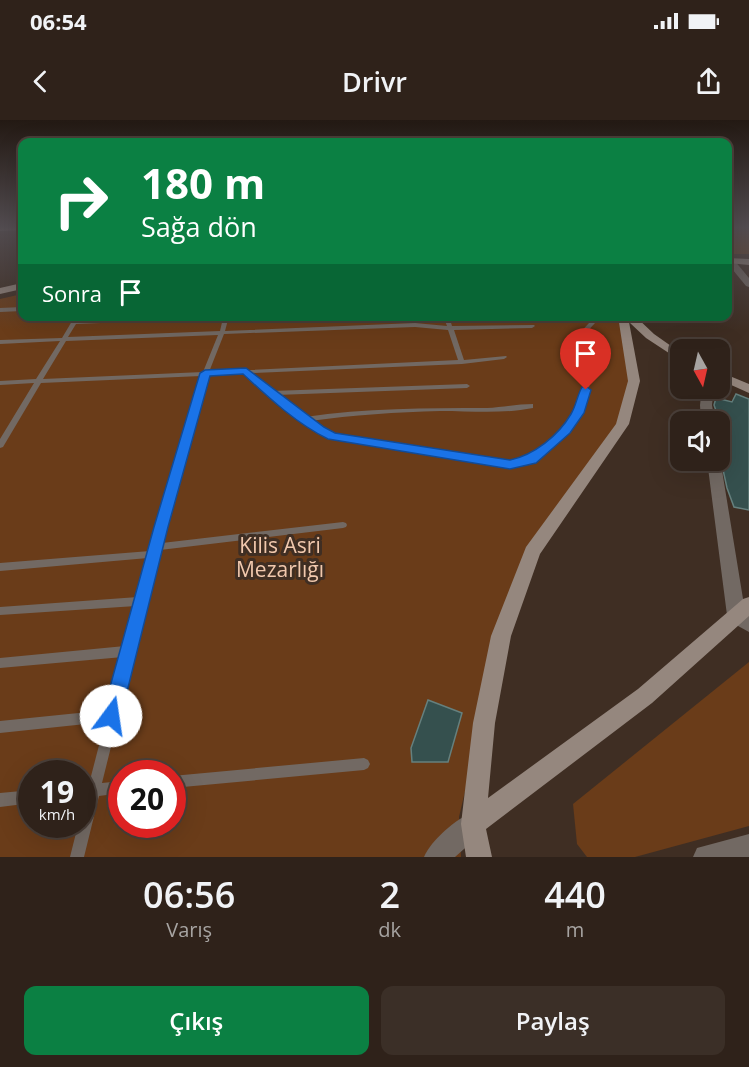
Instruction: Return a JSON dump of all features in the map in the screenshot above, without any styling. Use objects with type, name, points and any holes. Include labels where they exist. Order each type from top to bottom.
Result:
[{"type":"street","points":[[732,265],[749,284]]},
{"type":"street","points":[[0,291],[18,287]]},
{"type":"street","points":[[479,857],[473,824],[484,723],[501,636],[532,552],[622,424],[634,381],[624,321]]},
{"type":"street","points":[[634,321],[670,350]]},
{"type":"street","points":[[730,380],[749,389]]},
{"type":"street","points":[[437,857],[473,824],[645,696],[745,615],[716,471]]},
{"type":"street","points":[[706,857],[749,846]]},
{"type":"lane","points":[[0,310],[18,309]]},
{"type":"lane","points":[[0,445],[75,321]]},
{"type":"lane","points":[[96,764],[205,373],[222,331],[223,321]]},
{"type":"lane","points":[[448,321],[462,362]]},
{"type":"lane","points":[[246,371],[270,393],[326,434],[339,438],[510,464],[527,462],[566,430],[581,407],[586,390],[589,358],[581,335],[591,321]]},
{"type":"lane","points":[[0,342],[222,331],[415,325],[450,328],[532,326]]},
{"type":"lane","points":[[0,383],[462,362],[504,357]]},
{"type":"lane","points":[[270,393],[467,386]]},
{"type":"lane","points":[[306,419],[364,413],[498,410],[531,406]]},
{"type":"lane","points":[[0,567],[155,550],[343,525]]},
{"type":"lane","points":[[0,611],[141,601]]},
{"type":"lane","points":[[0,663],[128,651]]},
{"type":"lane","points":[[0,727],[111,716]]},
{"type":"lane","points":[[186,781],[364,764]]},
{"type":"lane","points":[[0,800],[18,798]]},
{"type":"lane","points":[[77,857],[80,838]]},
{"type":"green space","name":"Kilis Asri Mezarlığı","points":[[18,295],[18,321],[624,321],[634,383],[623,426],[532,556],[481,723],[459,817],[461,857],[0,857],[0,299]]},
{"type":"green space","points":[[749,662],[749,826],[635,857],[587,857],[577,844],[573,804]]},
{"type":"building","points":[[736,394],[749,399],[749,510],[734,507],[723,471],[730,471],[730,411],[716,411],[714,405],[716,399],[732,402]]},
{"type":"building","points":[[428,700],[462,713],[448,762],[412,762],[411,748]]},
{"type":"route","points":[[111,716],[205,373],[246,371],[270,393],[320,430],[332,436],[434,454],[510,464],[522,464],[531,460],[557,439],[573,422],[586,390]]}]
